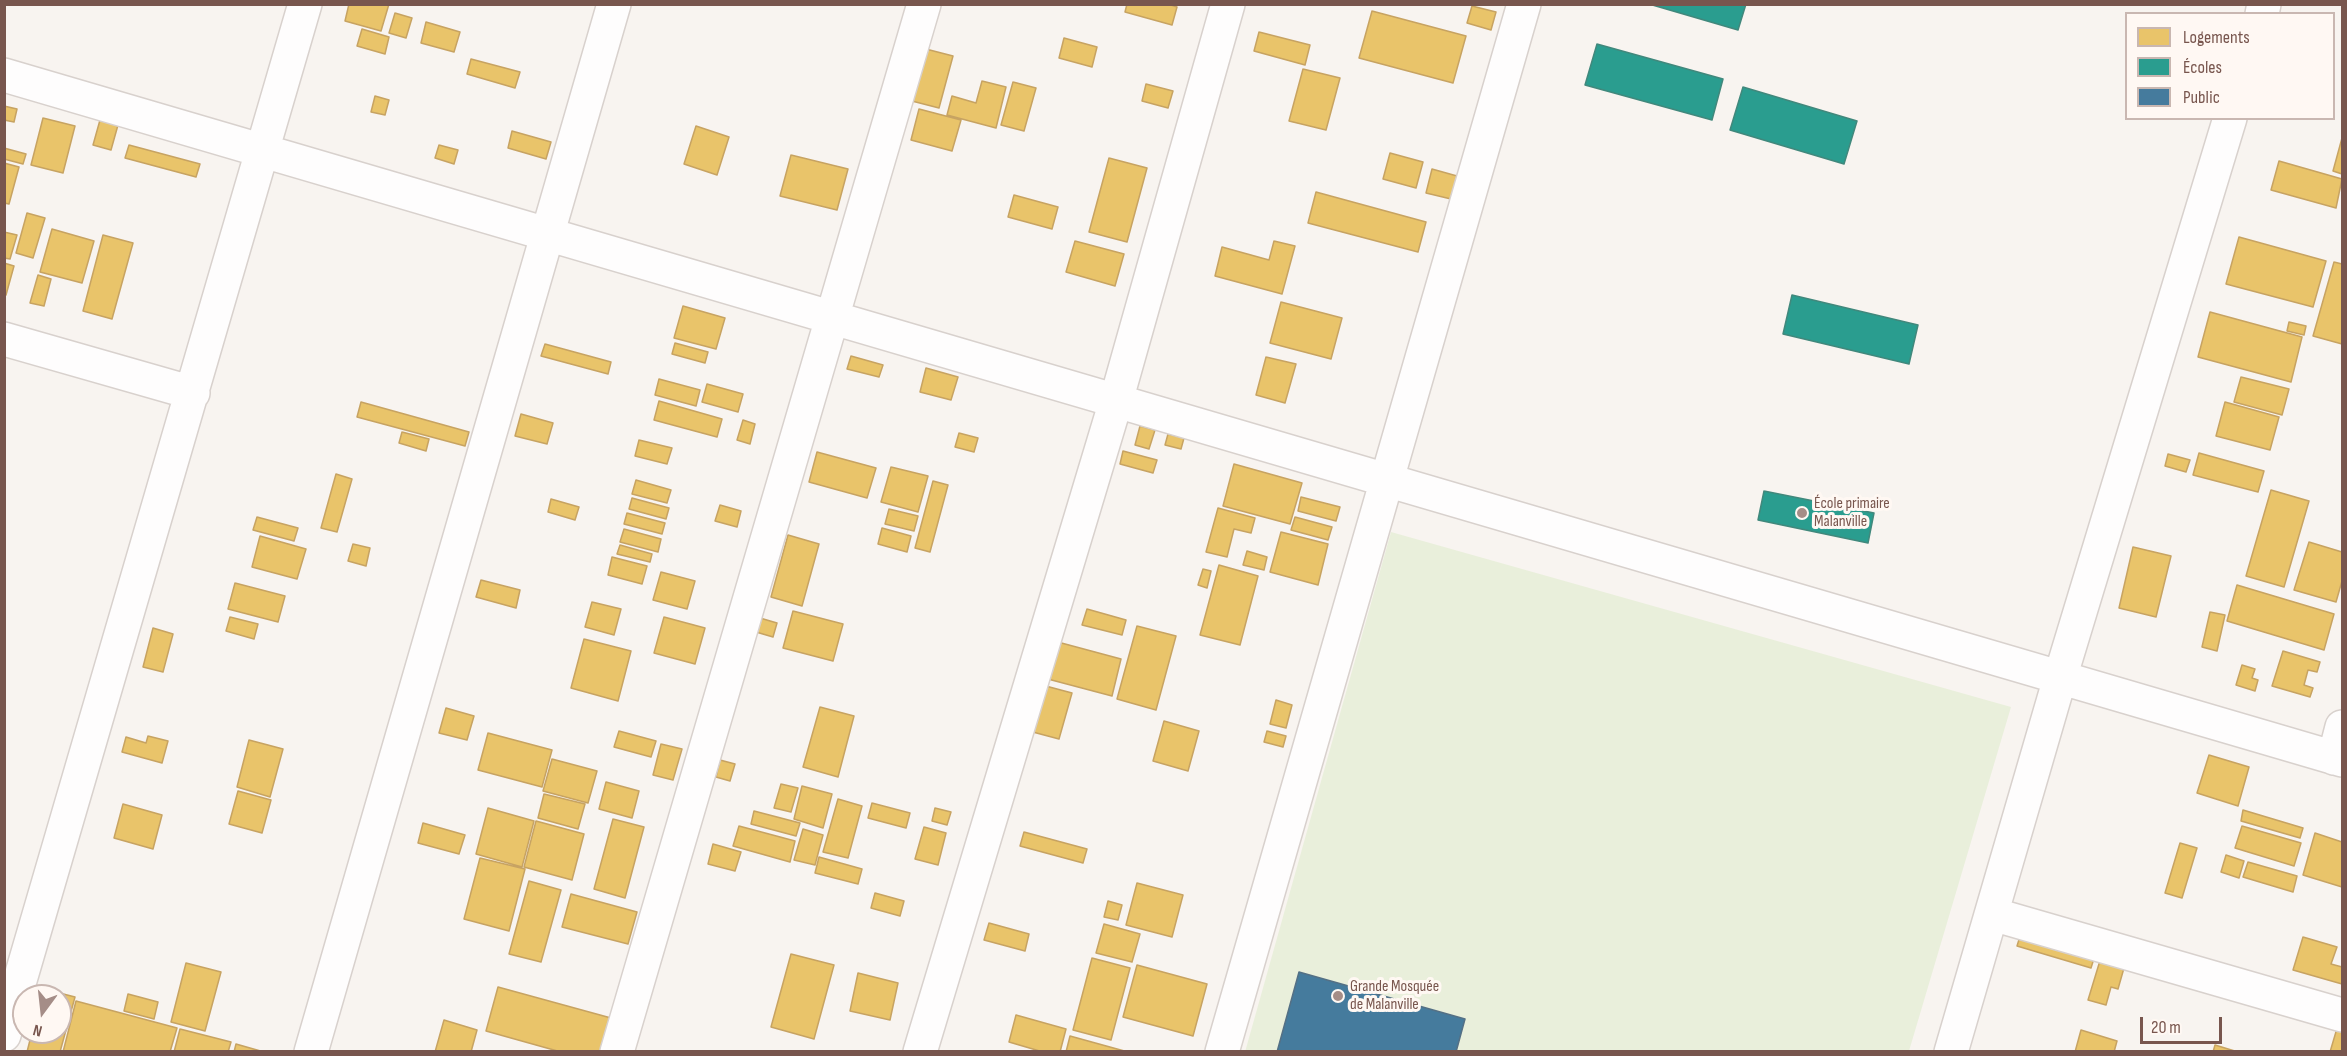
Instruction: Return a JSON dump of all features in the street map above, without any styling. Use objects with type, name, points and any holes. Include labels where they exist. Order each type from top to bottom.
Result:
[{"type":"street","points":[[4,1035],[264,151],[304,4]]},
{"type":"street","points":[[311,1052],[614,4]]},
{"type":"street","points":[[617,1052],[924,4]]},
{"type":"street","points":[[920,1052],[1116,401],[1228,4]]},
{"type":"street","points":[[1222,1052],[1524,4]]},
{"type":"street","points":[[4,75],[2338,759],[2343,727]]},
{"type":"street","points":[[1951,1052],[2060,678],[2229,120]]},
{"type":"street","points":[[4,339],[193,393]]},
{"type":"street","points":[[1992,914],[2343,1015]]},
{"type":"green space","points":[[1391,532],[2011,707],[1909,1051],[1245,1052]]},
{"type":"building: Logements","points":[[349,4],[389,4],[381,31],[345,21]]},
{"type":"building: Logements","points":[[1127,4],[1168,4],[1177,7],[1172,25],[1125,12]]},
{"type":"building: Logements","points":[[1472,6],[1496,12],[1491,30],[1467,23]]},
{"type":"building: Logements","points":[[1372,11],[1466,36],[1453,83],[1359,58]]},
{"type":"building: Logements","points":[[395,13],[412,18],[406,38],[389,33]]},
{"type":"building: Logements","points":[[426,22],[460,32],[454,52],[421,43]]},
{"type":"building: Logements","points":[[362,29],[389,37],[385,54],[357,46]]},
{"type":"building: Logements","points":[[1259,32],[1310,45],[1305,65],[1254,51]]},
{"type":"building: Logements","points":[[1064,38],[1097,47],[1092,67],[1059,58]]},
{"type":"building: Logements","points":[[922,48],[953,56],[939,108],[908,100]]},
{"type":"building: Logements","points":[[471,59],[520,72],[515,88],[467,74]]},
{"type":"building: Logements","points":[[1303,69],[1340,78],[1326,130],[1289,121]]},
{"type":"building: Logements","points":[[982,81],[1006,87],[996,128],[947,115],[952,96],[976,103]]},
{"type":"building: Logements","points":[[1013,82],[1036,88],[1024,131],[1001,125]]},
{"type":"building: Logements","points":[[1146,84],[1173,91],[1168,108],[1142,101]]},
{"type":"building: Logements","points":[[375,96],[389,100],[385,115],[371,112]]},
{"type":"building: Logements","points":[[4,106],[17,109],[14,122],[4,120]]},
{"type":"building: Logements","points":[[919,109],[961,120],[952,151],[911,140]]},
{"type":"building: Logements","points":[[43,118],[75,126],[63,173],[31,165]]},
{"type":"building: Logements","points":[[100,120],[118,125],[111,150],[93,145]]},
{"type":"building: Logements","points":[[696,126],[729,137],[717,175],[684,164]]},
{"type":"building: Logements","points":[[512,131],[551,142],[546,159],[508,148]]},
{"type":"building: Logements","points":[[2342,138],[2342,174],[2333,171]]},
{"type":"building: Logements","points":[[129,145],[200,164],[196,177],[125,158]]},
{"type":"building: Logements","points":[[439,145],[458,150],[454,164],[435,158]]},
{"type":"building: Logements","points":[[4,148],[26,154],[23,164],[4,159]]},
{"type":"building: Logements","points":[[1390,153],[1423,162],[1416,188],[1383,179]]},
{"type":"building: Logements","points":[[791,155],[848,169],[837,210],[780,196]]},
{"type":"building: Logements","points":[[1109,158],[1147,168],[1127,242],[1089,232]]},
{"type":"building: Logements","points":[[2279,161],[2342,179],[2336,208],[2271,190]]},
{"type":"building: Logements","points":[[4,163],[19,167],[9,204],[4,203]]},
{"type":"building: Logements","points":[[1432,169],[1457,176],[1451,199],[1426,193]]},
{"type":"building: Logements","points":[[1316,192],[1426,222],[1418,252],[1308,223]]},
{"type":"building: Logements","points":[[1014,195],[1058,207],[1052,229],[1008,217]]},
{"type":"building: Logements","points":[[27,213],[45,218],[33,258],[16,253]]},
{"type":"building: Logements","points":[[52,229],[94,241],[82,283],[40,272]]},
{"type":"building: Logements","points":[[4,232],[17,235],[10,259],[4,258]]},
{"type":"building: Logements","points":[[103,235],[133,243],[112,319],[83,311]]},
{"type":"building: Logements","points":[[2239,237],[2326,261],[2313,307],[2226,284]]},
{"type":"building: Logements","points":[[1075,241],[1124,254],[1115,286],[1066,272]]},
{"type":"building: Logements","points":[[1274,241],[1295,246],[1282,294],[1215,276],[1222,247],[1269,260]]},
{"type":"building: Logements","points":[[2334,262],[2342,264],[2342,344],[2313,336]]},
{"type":"building: Logements","points":[[4,263],[14,266],[6,295],[4,294]]},
{"type":"building: Logements","points":[[38,275],[51,279],[44,306],[30,303]]},
{"type":"building: Logements","points":[[1281,302],[1342,318],[1331,359],[1270,343]]},
{"type":"building: Logements","points":[[683,306],[725,318],[716,349],[674,338]]},
{"type":"building: Logements","points":[[2210,312],[2302,337],[2291,382],[2198,357]]},
{"type":"building: Logements","points":[[2289,322],[2306,326],[2304,335],[2287,331]]},
{"type":"building: Logements","points":[[675,343],[708,352],[705,363],[672,354]]},
{"type":"building: Logements","points":[[545,344],[611,362],[608,374],[541,356]]},
{"type":"building: Logements","points":[[851,356],[883,365],[879,377],[847,369]]},
{"type":"building: Logements","points":[[1266,357],[1296,364],[1285,403],[1256,395]]},
{"type":"building: Logements","points":[[926,368],[958,377],[951,400],[920,392]]},
{"type":"building: Logements","points":[[2241,377],[2289,389],[2282,415],[2234,402]]},
{"type":"building: Logements","points":[[659,379],[700,390],[696,406],[655,395]]},
{"type":"building: Logements","points":[[707,384],[743,394],[738,412],[702,402]]},
{"type":"building: Logements","points":[[659,401],[722,419],[717,437],[654,420]]},
{"type":"building: Logements","points":[[361,402],[469,432],[465,446],[357,417]]},
{"type":"building: Logements","points":[[2225,402],[2279,417],[2270,450],[2216,436]]},
{"type":"building: Logements","points":[[521,414],[553,423],[547,444],[515,436]]},
{"type":"building: Logements","points":[[743,420],[755,424],[750,444],[737,440]]},
{"type":"building: Logements","points":[[1140,426],[1155,430],[1149,449],[1135,445]]},
{"type":"building: Logements","points":[[402,432],[429,439],[426,451],[399,443]]},
{"type":"building: Logements","points":[[959,433],[978,438],[974,452],[955,447]]},
{"type":"building: Logements","points":[[1168,434],[1184,438],[1181,449],[1165,445]]},
{"type":"building: Logements","points":[[639,440],[672,448],[667,464],[635,456]]},
{"type":"building: Logements","points":[[1123,451],[1157,460],[1153,473],[1120,464]]},
{"type":"building: Logements","points":[[817,452],[876,468],[867,498],[809,482]]},
{"type":"building: Logements","points":[[2199,453],[2264,471],[2258,492],[2193,475]]},
{"type":"building: Logements","points":[[2168,454],[2190,460],[2186,472],[2165,466]]},
{"type":"building: Logements","points":[[1234,464],[1302,483],[1290,524],[1223,506]]},
{"type":"building: Logements","points":[[891,467],[928,476],[918,512],[881,502]]},
{"type":"building: Logements","points":[[336,474],[352,479],[337,532],[321,528]]},
{"type":"building: Logements","points":[[636,480],[671,490],[667,503],[632,494]]},
{"type":"building: Logements","points":[[933,481],[948,485],[930,552],[915,548]]},
{"type":"building: Logements","points":[[2271,490],[2309,501],[2284,587],[2246,576]]},
{"type":"building: Logements","points":[[1301,497],[1340,507],[1336,521],[1298,511]]},
{"type":"building: Logements","points":[[632,498],[669,508],[666,519],[629,509]]},
{"type":"building: Logements","points":[[551,499],[579,507],[575,520],[548,512]]},
{"type":"building: Logements","points":[[720,505],[741,511],[737,527],[715,521]]},
{"type":"building: Logements","points":[[1218,508],[1255,518],[1251,533],[1234,529],[1227,557],[1206,552]]},
{"type":"building: Logements","points":[[889,509],[918,516],[914,531],[885,524]]},
{"type":"building: Logements","points":[[627,513],[665,523],[662,534],[624,524]]},
{"type":"building: Logements","points":[[257,517],[298,528],[294,541],[253,530]]},
{"type":"building: Logements","points":[[1295,517],[1332,527],[1328,540],[1291,530]]},
{"type":"building: Logements","points":[[882,528],[911,536],[907,552],[878,544]]},
{"type":"building: Logements","points":[[624,529],[661,539],[658,552],[620,542]]},
{"type":"building: Logements","points":[[1281,532],[1328,544],[1318,585],[1270,572]]},
{"type":"building: Logements","points":[[788,535],[819,544],[802,606],[771,597]]},
{"type":"building: Logements","points":[[260,536],[306,549],[297,579],[252,567]]},
{"type":"building: Logements","points":[[2309,542],[2342,552],[2342,581],[2336,602],[2294,590]]},
{"type":"building: Logements","points":[[353,544],[370,548],[366,566],[348,561]]},
{"type":"building: Logements","points":[[620,545],[652,554],[650,562],[617,554]]},
{"type":"building: Logements","points":[[2133,547],[2171,556],[2156,617],[2119,608]]},
{"type":"building: Logements","points":[[1247,551],[1267,557],[1264,570],[1243,565]]},
{"type":"building: Logements","points":[[612,557],[647,566],[642,584],[608,575]]},
{"type":"building: Logements","points":[[1219,565],[1258,576],[1240,645],[1200,635]]},
{"type":"building: Logements","points":[[1203,569],[1211,571],[1207,588],[1198,585]]},
{"type":"building: Logements","points":[[661,572],[695,581],[687,609],[653,600]]},
{"type":"building: Logements","points":[[481,580],[520,590],[516,608],[476,597]]},
{"type":"building: Logements","points":[[235,583],[285,596],[278,622],[228,609]]},
{"type":"building: Logements","points":[[2237,585],[2334,614],[2324,650],[2227,621]]},
{"type":"building: Logements","points":[[592,602],[621,609],[614,635],[585,627]]},
{"type":"building: Logements","points":[[1087,609],[1126,620],[1122,635],[1082,625]]},
{"type":"building: Logements","points":[[793,611],[843,624],[833,661],[783,648]]},
{"type":"building: Logements","points":[[2210,612],[2225,615],[2217,651],[2202,647]]},
{"type":"building: Logements","points":[[230,617],[258,624],[254,639],[226,631]]},
{"type":"building: Logements","points":[[664,617],[705,628],[695,664],[654,653]]},
{"type":"building: Logements","points":[[760,618],[777,623],[773,637],[756,632]]},
{"type":"building: Logements","points":[[1137,626],[1176,636],[1156,710],[1117,699]]},
{"type":"building: Logements","points":[[153,628],[173,634],[163,672],[143,667]]},
{"type":"building: Logements","points":[[584,639],[631,651],[618,701],[571,688]]},
{"type":"building: Logements","points":[[1054,641],[1121,659],[1112,696],[1044,678]]},
{"type":"building: Logements","points":[[2283,651],[2320,662],[2317,672],[2308,670],[2304,685],[2313,688],[2310,697],[2272,686]]},
{"type":"building: Logements","points":[[2242,665],[2255,669],[2252,678],[2258,680],[2255,691],[2236,685]]},
{"type":"building: Logements","points":[[1042,685],[1072,693],[1059,739],[1029,731]]},
{"type":"building: Logements","points":[[1276,700],[1292,705],[1286,728],[1270,724]]},
{"type":"building: Logements","points":[[820,707],[854,716],[838,777],[803,767]]},
{"type":"building: Logements","points":[[446,708],[474,716],[467,740],[439,733]]},
{"type":"building: Logements","points":[[1164,721],[1199,731],[1188,771],[1153,761]]},
{"type":"building: Logements","points":[[619,731],[656,741],[651,757],[614,747]]},
{"type":"building: Logements","points":[[1267,731],[1286,736],[1283,747],[1264,742]]},
{"type":"building: Logements","points":[[488,733],[552,750],[542,787],[478,770]]},
{"type":"building: Logements","points":[[148,736],[168,741],[162,763],[122,752],[126,737],[146,743]]},
{"type":"building: Logements","points":[[249,740],[283,749],[270,797],[237,787]]},
{"type":"building: Logements","points":[[661,744],[682,749],[673,780],[653,775]]},
{"type":"building: Logements","points":[[2209,755],[2249,767],[2238,806],[2197,793]]},
{"type":"building: Logements","points":[[552,759],[597,771],[588,803],[543,791]]},
{"type":"building: Logements","points":[[720,760],[735,764],[730,781],[716,777]]},
{"type":"building: Logements","points":[[606,782],[639,791],[632,818],[599,809]]},
{"type":"building: Logements","points":[[781,784],[798,788],[791,812],[774,808]]},
{"type":"building: Logements","points":[[802,786],[832,794],[823,828],[794,819]]},
{"type":"building: Logements","points":[[238,791],[271,800],[262,833],[229,824]]},
{"type":"building: Logements","points":[[544,794],[585,804],[578,829],[538,818]]},
{"type":"building: Logements","points":[[838,799],[862,806],[848,858],[823,852]]},
{"type":"building: Logements","points":[[872,803],[910,813],[906,828],[868,818]]},
{"type":"building: Logements","points":[[123,804],[162,815],[153,849],[114,838]]},
{"type":"building: Logements","points":[[488,808],[534,821],[522,867],[476,854]]},
{"type":"building: Logements","points":[[935,808],[951,812],[947,825],[932,821]]},
{"type":"building: Logements","points":[[2243,810],[2303,828],[2300,838],[2241,821]]},
{"type":"building: Logements","points":[[754,811],[800,823],[796,836],[751,824]]},
{"type":"building: Logements","points":[[613,819],[644,827],[625,898],[594,889]]},
{"type":"building: Logements","points":[[536,821],[584,834],[572,880],[524,867]]},
{"type":"building: Logements","points":[[423,823],[465,835],[459,854],[418,843]]},
{"type":"building: Logements","points":[[739,826],[795,841],[790,862],[733,846]]},
{"type":"building: Logements","points":[[2242,826],[2301,843],[2294,866],[2235,848]]},
{"type":"building: Logements","points":[[924,827],[946,833],[938,865],[915,859]]},
{"type":"building: Logements","points":[[803,829],[823,835],[815,865],[794,860]]},
{"type":"building: Logements","points":[[1024,832],[1087,849],[1083,863],[1020,846]]},
{"type":"building: Logements","points":[[2315,833],[2342,842],[2342,887],[2303,875]]},
{"type":"building: Logements","points":[[2180,843],[2197,848],[2182,898],[2165,893]]},
{"type":"building: Logements","points":[[713,844],[741,852],[735,871],[708,864]]},
{"type":"building: Logements","points":[[2226,855],[2244,861],[2239,878],[2221,872]]},
{"type":"building: Logements","points":[[819,857],[862,869],[858,884],[815,873]]},
{"type":"building: Logements","points":[[480,858],[525,869],[509,931],[464,919]]},
{"type":"building: Logements","points":[[2248,862],[2297,876],[2293,892],[2243,877]]},
{"type":"building: Logements","points":[[529,881],[561,890],[541,962],[509,954]]},
{"type":"building: Logements","points":[[1137,883],[1183,895],[1172,937],[1126,925]]},
{"type":"building: Logements","points":[[875,893],[904,901],[900,916],[871,908]]},
{"type":"building: Logements","points":[[571,894],[637,912],[628,944],[562,927]]},
{"type":"building: Logements","points":[[1108,901],[1122,905],[1118,920],[1104,917]]},
{"type":"building: Logements","points":[[989,923],[1029,934],[1025,951],[984,940]]},
{"type":"building: Logements","points":[[1104,924],[1140,934],[1132,962],[1096,953]]},
{"type":"building: Logements","points":[[2022,930],[2096,952],[2091,968],[2017,946]]},
{"type":"building: Logements","points":[[2303,937],[2337,947],[2331,964],[2342,967],[2342,984],[2293,970]]},
{"type":"building: Logements","points":[[791,954],[834,965],[814,1039],[771,1027]]},
{"type":"building: Logements","points":[[2102,954],[2126,961],[2118,989],[2111,987],[2106,1005],[2088,1000]]},
{"type":"building: Logements","points":[[1092,958],[1130,968],[1111,1040],[1073,1030]]},
{"type":"building: Logements","points":[[186,963],[221,972],[205,1031],[171,1022]]},
{"type":"building: Logements","points":[[1137,965],[1207,984],[1193,1036],[1123,1017]]},
{"type":"building: Logements","points":[[858,973],[898,983],[890,1020],[850,1011]]},
{"type":"building: Logements","points":[[498,987],[611,1018],[602,1052],[561,1052],[486,1031]]},
{"type":"building: Logements","points":[[128,994],[158,1002],[154,1019],[124,1011]]},
{"type":"building: Logements","points":[[76,1001],[177,1028],[170,1052],[63,1052],[65,1044],[72,1044],[72,1017]]},
{"type":"building: Logements","points":[[1016,1015],[1066,1029],[1060,1052],[1043,1052],[1009,1042]]},
{"type":"building: Logements","points":[[444,1020],[477,1030],[471,1052],[435,1052]]},
{"type":"building: Logements","points":[[2338,1025],[2342,1027],[2342,1052],[2330,1052]]},
{"type":"building: Logements","points":[[180,1029],[231,1042],[228,1052],[174,1052]]},
{"type":"building: Logements","points":[[2081,1030],[2117,1041],[2114,1052],[2075,1052]]},
{"type":"building: Logements","points":[[1070,1036],[1128,1052],[1066,1052]]},
{"type":"building: Logements","points":[[29,1044],[62,1044],[60,1052],[27,1052]]},
{"type":"building: Logements","points":[[236,1044],[264,1052],[234,1052]]},
{"type":"building: Logements","points":[[2215,1045],[2238,1052],[2213,1052]]},
{"type":"building: Écoles","points":[[1649,4],[1746,4],[1738,30]]},
{"type":"building: Écoles","points":[[1597,44],[1723,79],[1712,120],[1585,85]]},
{"type":"building: Écoles","points":[[1743,87],[1857,121],[1844,164],[1730,130]]},
{"type":"building: Écoles","points":[[1792,295],[1918,325],[1909,364],[1783,334]]},
{"type":"building: Écoles","points":[[1764,491],[1874,513],[1868,543],[1758,520]]},
{"type":"building: Public","name":"Grande Mosquée de Malanville","points":[[1299,972],[1465,1019],[1456,1052],[1277,1052]]},
{"type":"place","name":"École primaire Malanville","points":[[1802,513]]},
{"type":"place","name":"Grande Mosquée de Malanville","points":[[1338,996]]}]
